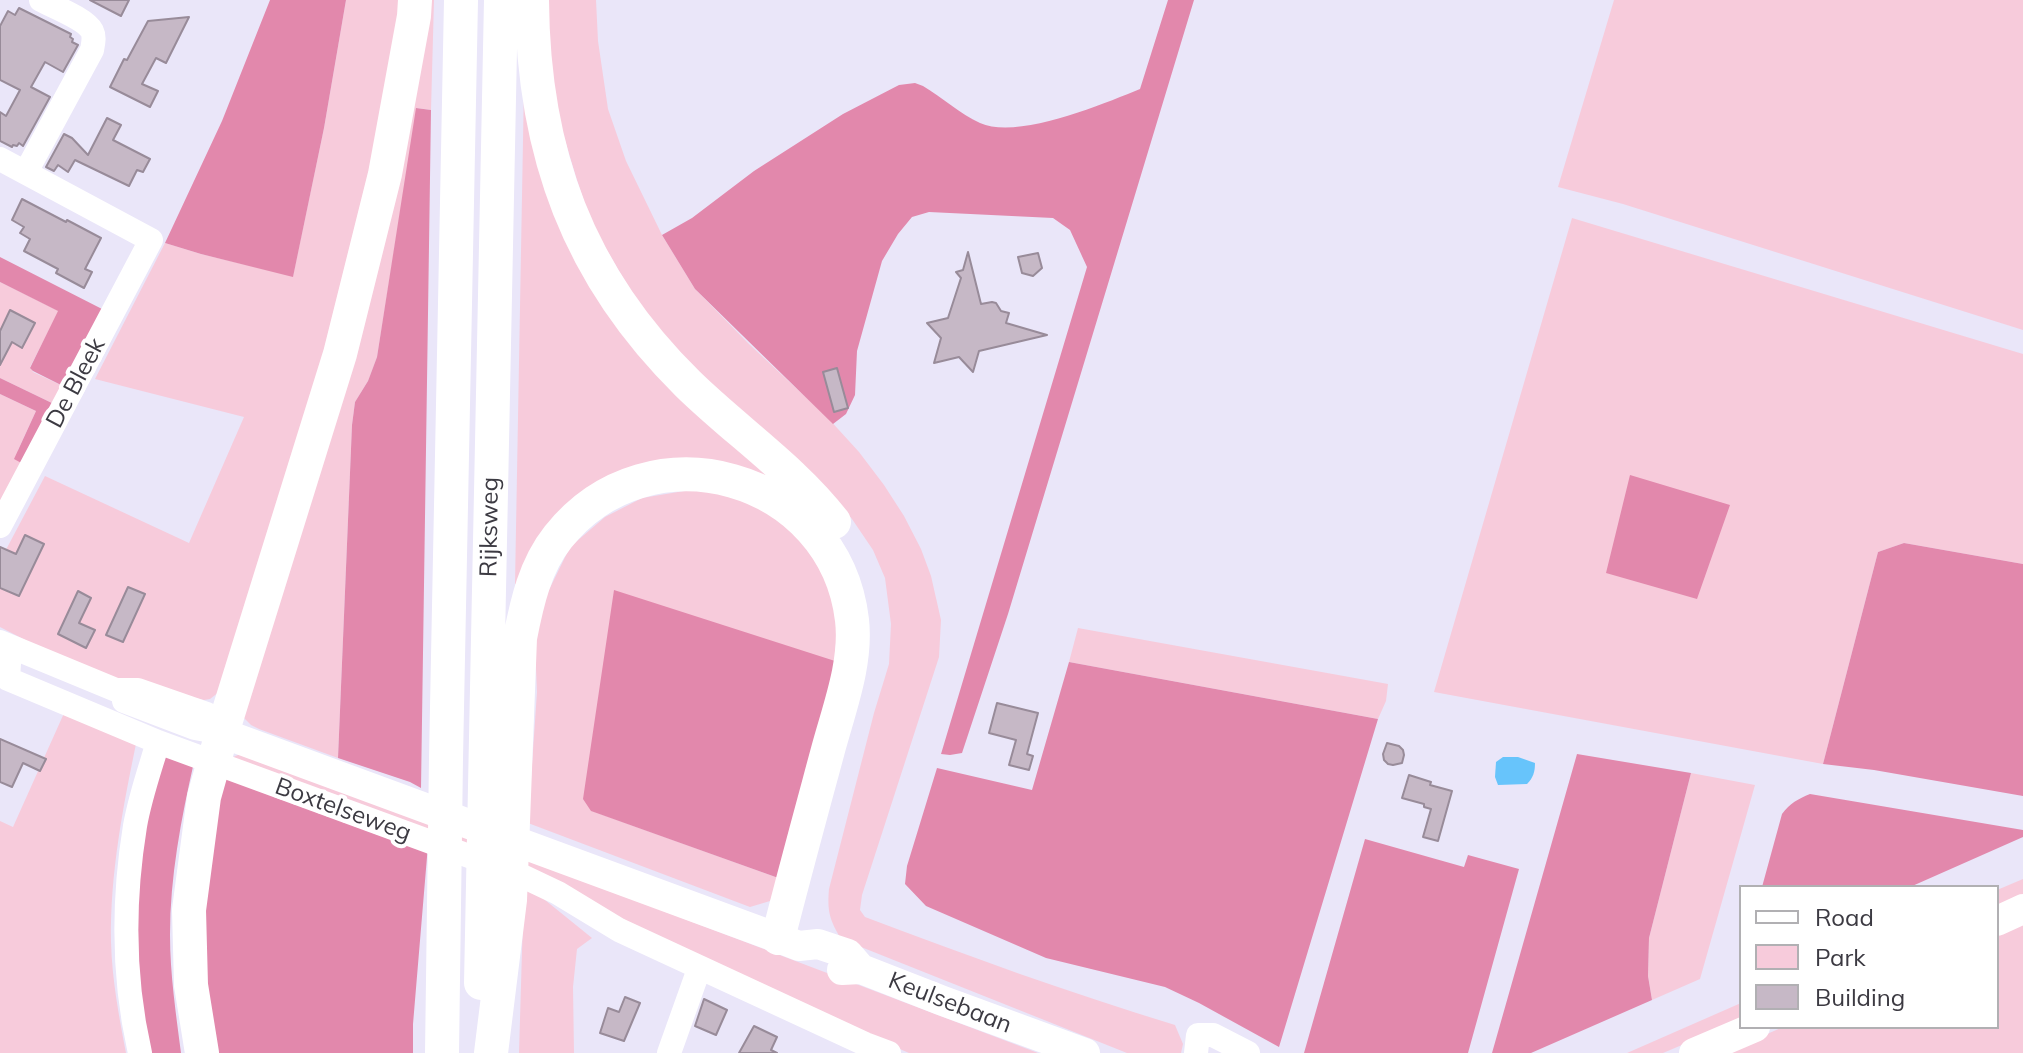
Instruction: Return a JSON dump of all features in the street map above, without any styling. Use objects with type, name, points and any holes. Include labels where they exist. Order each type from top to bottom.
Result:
[{"type":"highway","points":[[202,1053],[191,985],[189,910],[204,797],[340,354],[385,174],[415,0]]},
{"type":"highway","name":"Rijksweg","points":[[442,1053],[461,0]]},
{"type":"highway","name":"Rijksweg","points":[[479,1053],[496,895],[500,780],[501,0]]},
{"type":"highway","points":[[532,0],[536,82],[547,143],[575,222],[610,290],[638,328],[690,385],[786,469],[828,515],[848,544],[864,584],[872,622],[868,669],[788,942]]},
{"type":"highway","points":[[500,780],[520,638],[533,583],[558,537],[595,502],[638,481],[666,475],[694,474],[753,486],[790,508],[830,553],[848,597],[853,637],[788,942]]},
{"type":"highway","points":[[491,1053],[496,895]]},
{"type":"main road","name":"Boxtelseweg","points":[[218,748],[788,942],[813,959],[844,971],[861,969]]},
{"type":"main road","points":[[1999,920],[2023,909]]},
{"type":"main road","name":"Keulsebaan","points":[[861,969],[1085,1053]]},
{"type":"main road","points":[[1694,1053],[1750,1029]]},
{"type":"street","points":[[0,159],[26,172],[92,50],[92,30],[85,23],[41,0]]},
{"type":"street","name":"De Bleek","points":[[0,526],[151,240],[26,172]]},
{"type":"street","name":"Boxtelseweg","points":[[218,748],[195,728],[125,702],[116,690],[5,645],[8,679],[158,742],[218,748],[518,874],[558,893],[619,930],[699,969],[889,1053]]},
{"type":"street","points":[[140,1053],[129,992],[126,927],[136,824],[158,742]]},
{"type":"street","points":[[669,1053],[699,969]]},
{"type":"street","points":[[1196,1053],[1198,1035],[1213,1035],[1248,1053]]},
{"type":"green space","points":[[346,0],[410,0],[370,211],[219,692],[204,700],[125,682],[0,627],[0,561],[45,476],[189,543],[244,417],[95,379],[165,243],[293,276],[324,128]]},
{"type":"green space","points":[[420,0],[434,0],[431,110],[417,108],[377,357],[368,381],[355,402],[338,758],[259,729],[243,717]]},
{"type":"green space","points":[[543,0],[596,0],[598,41],[608,109],[626,161],[662,235],[695,289],[859,452],[904,516],[931,576],[941,620],[939,657],[862,895],[860,910],[865,917],[942,946],[1175,1025],[1183,1044],[1181,1053],[1127,1053],[841,939],[830,916],[829,889],[889,664],[891,624],[885,578],[873,550],[852,519],[818,480],[710,386],[643,312],[591,223],[576,177],[558,117]]},
{"type":"green space","points":[[1614,0],[2023,0],[2023,330],[1623,204],[1558,187]]},
{"type":"green space","points":[[524,85],[593,272],[803,497],[662,465],[524,584],[515,584]]},
{"type":"green space","points":[[1572,218],[2023,354],[2023,564],[1904,543],[1878,552],[1823,764],[1434,692]]},
{"type":"green space","points":[[0,282],[59,311],[30,367],[33,372],[65,387],[56,405],[0,378]]},
{"type":"green space","points":[[0,394],[36,411],[18,450],[25,465],[0,509]]},
{"type":"green space","points":[[690,490],[722,493],[748,500],[785,525],[802,542],[826,581],[833,603],[837,624],[835,661],[592,811],[784,880],[770,901],[750,907],[528,823],[537,692],[535,645],[544,600],[570,547],[605,517],[642,498]]},
{"type":"green space","points":[[1078,628],[1388,684],[1386,701],[1378,719],[1069,662]]},
{"type":"green space","points":[[65,711],[137,739],[118,840],[111,916],[113,970],[126,1053],[0,1053],[0,821],[13,827]]},
{"type":"green space","points":[[240,754],[429,822],[1038,1053],[909,1053],[231,758]]},
{"type":"green space","points":[[1691,773],[1755,785],[1700,979],[1652,1000],[1648,976],[1649,938]]},
{"type":"green space","points":[[2023,879],[2023,897],[1999,907],[1999,889]]},
{"type":"green space","points":[[524,883],[592,938],[577,949],[573,987],[574,1053],[519,1053]]},
{"type":"green space","points":[[2023,924],[2023,1053],[1724,1053],[1778,1029],[1999,1029],[1999,933]]},
{"type":"green space","points":[[1739,1004],[1739,1021],[1663,1053],[1627,1053]]},
{"type":"shaded area","points":[[270,0],[346,0],[324,128],[293,277],[165,243],[222,121]]},
{"type":"shaded area","points":[[1168,0],[1194,0],[1008,614],[962,753],[941,754],[1087,267],[1070,230],[1053,218],[929,212],[912,217],[882,261],[857,351],[855,395],[846,414],[833,424],[695,289],[662,235],[692,218],[754,171],[843,114],[899,85],[915,83],[923,86],[980,123],[996,127],[1038,124],[1140,89]]},
{"type":"shaded area","points":[[416,108],[431,110],[421,788],[338,758],[352,425],[355,402],[368,381],[377,357]]},
{"type":"shaded area","points":[[0,257],[104,310],[65,387],[30,368],[58,311],[0,282]]},
{"type":"shaded area","points":[[0,378],[56,405],[25,465],[14,459],[36,411],[0,394]]},
{"type":"shaded area","points":[[1630,475],[1730,505],[1697,599],[1606,573]]},
{"type":"shaded area","points":[[1904,543],[2023,564],[2023,796],[1823,764],[1878,552]]},
{"type":"shaded area","points":[[614,590],[835,661],[784,880],[591,811],[583,799]]},
{"type":"shaded area","points":[[1069,662],[1378,719],[1279,1047],[1165,987],[1046,958],[926,906],[905,884],[907,866],[937,768],[1032,790]]},
{"type":"shaded area","points":[[1577,754],[1691,773],[1649,938],[1648,976],[1652,1000],[1531,1053],[1492,1053]]},
{"type":"shaded area","points":[[164,756],[194,762],[177,848],[170,913],[171,964],[181,1053],[146,1053],[135,990],[138,836]]},
{"type":"shaded area","points":[[222,773],[428,845],[413,1053],[212,1053],[201,936]]},
{"type":"shaded area","points":[[1810,794],[2023,830],[2023,837],[1915,885],[1763,885],[1782,814],[1794,802]]},
{"type":"shaded area","points":[[1365,839],[1464,867],[1468,855],[1519,869],[1468,1053],[1304,1053]]},
{"type":"water","points":[[1503,757],[1518,757],[1535,763],[1533,775],[1527,784],[1498,785],[1496,762]]},
{"type":"building","points":[[90,0],[129,0],[121,16]]},
{"type":"building","points":[[19,8],[71,34],[72,42],[78,45],[63,72],[45,62],[31,87],[50,97],[23,146],[19,143],[12,147],[0,141],[0,112],[6,116],[20,90],[0,80],[0,26],[8,11],[15,15]]},
{"type":"building","points":[[189,17],[166,63],[156,58],[142,84],[158,91],[150,107],[110,87],[148,21]]},
{"type":"building","points":[[107,118],[121,125],[113,140],[150,159],[143,172],[137,170],[129,186],[75,160],[68,172],[58,165],[54,171],[46,167],[64,134],[88,155]]},
{"type":"building","points":[[22,199],[101,238],[85,269],[92,272],[84,288],[56,273],[58,269],[24,251],[30,239],[20,233],[24,227],[12,220]]},
{"type":"building","points":[[968,252],[981,304],[996,303],[1001,311],[1009,313],[1006,323],[1047,335],[979,351],[973,372],[959,357],[934,363],[941,338],[927,323],[948,318],[961,278],[956,272],[963,270]]},
{"type":"building","points":[[1038,253],[1042,268],[1033,276],[1022,273],[1018,257]]},
{"type":"building","points":[[10,310],[35,323],[22,348],[12,342],[0,365],[0,331]]},
{"type":"building","points":[[837,368],[848,408],[834,412],[823,372]]},
{"type":"building","points":[[25,535],[44,544],[19,596],[0,588],[0,547],[16,554]]},
{"type":"building","points":[[128,587],[145,594],[123,642],[106,635]]},
{"type":"building","points":[[78,591],[91,598],[79,623],[95,630],[86,648],[58,634]]},
{"type":"building","points":[[997,703],[1038,713],[1027,754],[1033,756],[1029,770],[1009,765],[1016,740],[989,733]]},
{"type":"building","points":[[0,739],[46,759],[40,771],[23,763],[12,787],[0,782]]},
{"type":"building","points":[[1387,743],[1403,750],[1402,763],[1393,765],[1384,760]]},
{"type":"building","points":[[1409,775],[1452,791],[1438,841],[1423,837],[1431,809],[1402,798]]},
{"type":"building","points":[[625,997],[640,1003],[624,1041],[600,1033],[608,1008],[619,1012]]},
{"type":"building","points":[[704,999],[727,1010],[716,1035],[695,1026]]},
{"type":"building","points":[[754,1026],[777,1037],[771,1050],[777,1053],[739,1053]]}]
